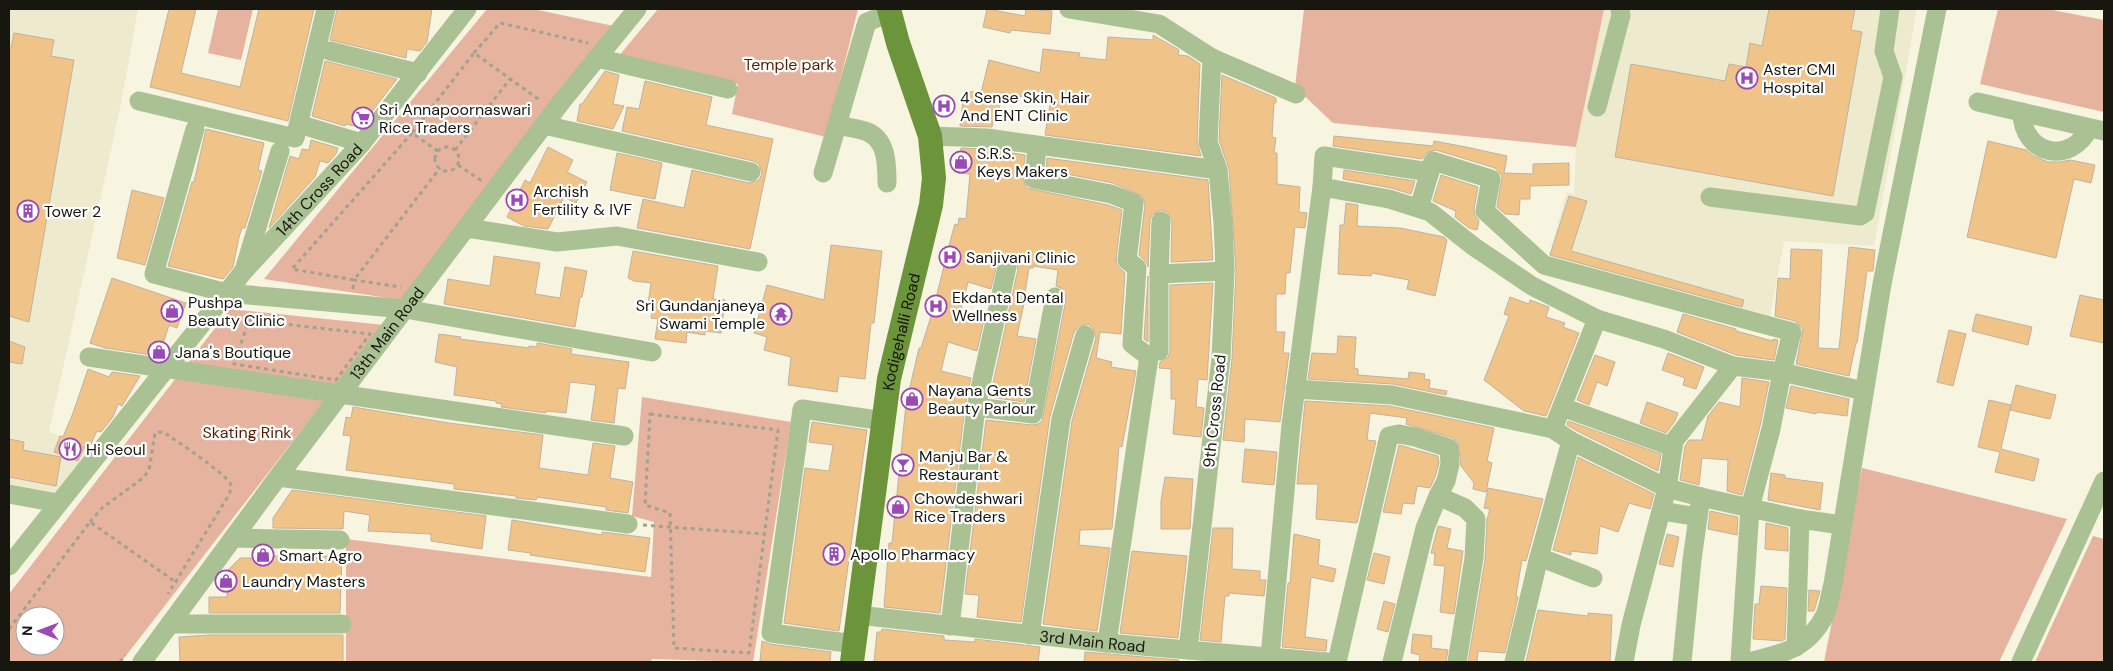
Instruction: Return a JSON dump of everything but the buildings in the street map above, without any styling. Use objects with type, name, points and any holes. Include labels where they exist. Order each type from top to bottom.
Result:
[{"type":"main road","name":"Kodigehalli Road","points":[[853,653],[889,380],[931,206],[934,178],[930,136],[889,11]]},
{"type":"street","points":[[139,101],[295,138],[326,9]]},
{"type":"street","name":"14th Cross Road","points":[[9,566],[243,272],[362,144],[468,9]]},
{"type":"street","name":"13th Main Road","points":[[142,662],[278,477],[544,125],[590,54],[637,9]]},
{"type":"street","points":[[1069,9],[1159,24],[1212,58],[1296,94]]},
{"type":"street","points":[[1597,107],[1621,15],[1620,9]]},
{"type":"street","points":[[1710,197],[1860,216],[1865,213],[1893,77],[1884,51],[1890,9]]},
{"type":"street","points":[[1748,662],[1784,654],[1809,639],[1826,614],[1882,284],[1937,9]]},
{"type":"street","points":[[823,173],[867,22],[889,11]]},
{"type":"street","points":[[330,51],[418,73]]},
{"type":"street","points":[[590,54],[728,89]]},
{"type":"street","name":"9th Cross Road","points":[[1188,650],[1221,358],[1225,271],[1218,170],[1208,142],[1212,58]]},
{"type":"street","points":[[1978,102],[2097,130]]},
{"type":"street","points":[[2022,112],[2024,128],[2032,141],[2038,146],[2052,151],[2075,146],[2097,130]]},
{"type":"street","points":[[544,125],[751,172]]},
{"type":"street","points":[[837,125],[867,131],[878,142],[885,152],[887,183]]},
{"type":"street","points":[[305,126],[362,144]]},
{"type":"street","points":[[195,129],[154,274],[227,293],[405,309],[652,352]]},
{"type":"street","points":[[930,136],[987,138],[1218,170]]},
{"type":"street","points":[[1037,146],[1034,179],[1111,194],[1134,204],[1127,260],[1137,268],[1132,344],[1148,357],[1107,643]]},
{"type":"street","points":[[243,272],[280,151]]},
{"type":"street","points":[[1270,657],[1295,388],[1322,187],[1324,156],[1430,172]]},
{"type":"street","points":[[1419,208],[1433,161],[1491,179],[1485,211],[1544,265],[1792,332],[1771,429],[1750,508],[1740,662]]},
{"type":"street","points":[[1322,187],[1389,199],[1430,212],[1473,246],[1532,286],[1597,319],[1664,339],[1732,366],[1782,372],[1864,391]]},
{"type":"street","points":[[1158,351],[1160,221]]},
{"type":"street","points":[[467,228],[557,242],[617,236],[758,262]]},
{"type":"street","points":[[950,626],[976,407],[1007,268]]},
{"type":"street","points":[[1159,274],[1225,271]]},
{"type":"street","points":[[1033,414],[1055,297]]},
{"type":"street","points":[[1553,429],[1597,319]]},
{"type":"street","points":[[1030,635],[1061,418],[1084,335]]},
{"type":"street","points":[[90,357],[624,436]]},
{"type":"street","points":[[1624,662],[1631,625],[1668,488],[1674,441],[1732,366]]},
{"type":"street","points":[[1295,388],[1392,395],[1553,429],[1571,441],[1668,488],[1800,520],[1842,525]]},
{"type":"street","points":[[976,407],[1061,418]]},
{"type":"street","points":[[1562,407],[1673,447]]},
{"type":"street","points":[[853,653],[771,633],[802,409],[884,421]]},
{"type":"street","points":[[1337,662],[1389,436],[1399,434],[1449,448],[1450,464],[1446,481],[1425,528],[1392,662]]},
{"type":"street","points":[[1514,662],[1539,557],[1571,441]]},
{"type":"street","points":[[278,477],[628,524]]},
{"type":"street","points":[[2021,662],[2104,481]]},
{"type":"street","points":[[9,494],[58,503]]},
{"type":"street","points":[[1438,496],[1465,508],[1476,519],[1474,558],[1457,662]]},
{"type":"street","points":[[1682,662],[1691,568],[1701,497]]},
{"type":"street","points":[[1662,511],[1698,517]]},
{"type":"street","points":[[1796,647],[1800,520]]},
{"type":"street","points":[[233,538],[340,540]]},
{"type":"street","points":[[1539,557],[1593,578]]},
{"type":"street","name":"3rd Main Road","points":[[858,615],[1107,643],[1327,662]]},
{"type":"street","points":[[170,624],[342,624]]},
{"type":"path","points":[[408,280],[402,287],[292,269],[412,133],[500,24],[590,43],[590,54]]},
{"type":"path","points":[[474,54],[545,103]]},
{"type":"path","points":[[455,150],[510,79]]},
{"type":"path","points":[[412,133],[438,151]]},
{"type":"path","points":[[444,147],[455,150],[459,156],[458,164],[452,170],[440,168],[435,158],[438,151],[444,147]]},
{"type":"path","points":[[458,164],[484,182],[478,189]]},
{"type":"path","points":[[350,304],[354,280],[440,168]]},
{"type":"path","points":[[250,320],[370,334],[336,380],[234,364],[250,320]]},
{"type":"path","points":[[650,414],[778,430],[749,653],[674,648],[670,527],[670,513],[645,505],[650,414]]},
{"type":"path","points":[[9,629],[90,522],[102,508],[143,478],[148,470],[155,433],[165,433],[230,482],[231,488],[176,582],[90,522]]},
{"type":"path","points":[[628,524],[765,534]]},
{"type":"shaded area","points":[[9,9],[138,9],[121,104],[49,432],[93,448],[58,493],[9,484]]},
{"type":"shaded area","name":"Aster CMI Hospital","points":[[1604,9],[1917,9],[1874,246],[1784,241],[1769,322],[1546,265],[1567,192],[1574,194],[1576,147]]},
{"type":"green space","points":[[218,9],[253,9],[241,60],[208,53]]},
{"type":"green space","points":[[487,9],[533,9],[614,26],[401,300],[264,279]]},
{"type":"green space","name":"Temple park","points":[[658,9],[858,9],[826,137],[732,114],[738,84],[618,57]]},
{"type":"green space","points":[[1304,9],[1604,9],[1576,147],[1333,123],[1295,87]]},
{"type":"green space","points":[[1998,9],[2047,9],[2104,20],[2104,112],[1980,84]]},
{"type":"green space","points":[[230,309],[384,325],[338,385],[187,364]]},
{"type":"green space","name":"Skating Rink","points":[[176,378],[324,401],[121,662],[9,662],[9,594]]},
{"type":"green space","points":[[642,397],[791,422],[753,662],[652,659],[651,662],[346,662],[346,539],[651,577],[654,522],[632,516]]},
{"type":"green space","points":[[1862,468],[2067,519],[1999,662],[1824,662]]},
{"type":"green space","points":[[2093,536],[2104,539],[2104,662],[2035,662]]},
{"type":"place","name":"Aster CMI Hospital","points":[[1747,78]]},
{"type":"place","name":"4 Sense Skin, Hair And ENT Clinic","points":[[944,106]]},
{"type":"place","name":"Sri Annapoornaswari Rice Traders","points":[[363,118]]},
{"type":"place","name":"S.R.S. Keys Makers","points":[[961,162]]},
{"type":"place","name":"Archish Fertility & IVF","points":[[517,200]]},
{"type":"place","name":"Tower 2","points":[[28,211]]},
{"type":"place","name":"Sanjivani Clinic","points":[[950,257]]},
{"type":"place","name":"Ekdanta Dental Wellness","points":[[936,306]]},
{"type":"place","name":"Pushpa Beauty Clinic","points":[[172,311]]},
{"type":"place","name":"Sri Gundanjaneya Swami Temple","points":[[781,314]]},
{"type":"place","name":"Jana's Boutique","points":[[159,352]]},
{"type":"place","name":"Nayana Gents Beauty Parlour","points":[[912,399]]},
{"type":"place","name":"Hi Seoul","points":[[70,449]]},
{"type":"place","name":"Manju Bar & Restaurant","points":[[903,465]]},
{"type":"place","name":"Chowdeshwari Rice Traders","points":[[898,507]]},
{"type":"place","name":"Apollo Pharmacy","points":[[834,554]]},
{"type":"place","name":"Smart Agro","points":[[263,555]]},
{"type":"place","name":"Laundry Masters","points":[[226,581]]}]
